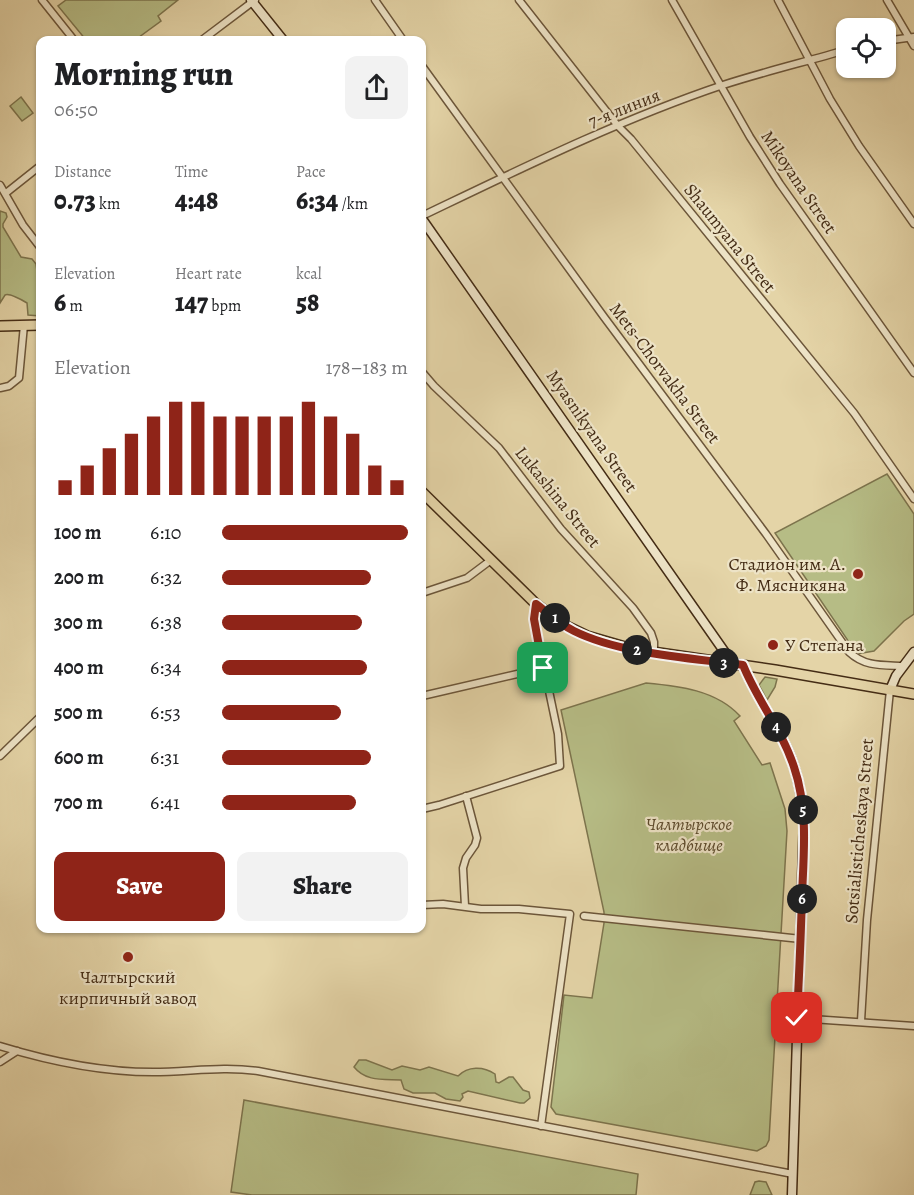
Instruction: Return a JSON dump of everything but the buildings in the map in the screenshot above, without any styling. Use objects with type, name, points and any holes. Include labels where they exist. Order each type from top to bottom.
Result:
[{"type":"main road","points":[[4,326],[36,325]]},
{"type":"main road","points":[[426,496],[536,604],[564,625],[587,636],[611,644],[654,652],[914,694]]},
{"type":"street","points":[[42,0],[71,36]]},
{"type":"street","points":[[375,0],[400,36]]},
{"type":"street","name":"Shaumyana Street","points":[[519,0],[618,126],[854,413],[914,499]]},
{"type":"street","name":"Mikoyana Street","points":[[672,0],[780,184],[914,373]]},
{"type":"street","points":[[778,0],[830,99],[859,146],[914,224]]},
{"type":"street","points":[[887,0],[911,37],[914,46]]},
{"type":"street","points":[[207,36],[253,1],[280,36]]},
{"type":"street","points":[[896,39],[911,37]]},
{"type":"street","name":"7-я линия","points":[[426,216],[502,176],[618,126],[722,86],[836,53]]},
{"type":"street","name":"Mets-Chorvakha Street","points":[[426,72],[766,534],[849,652],[861,662],[903,666]]},
{"type":"street","points":[[6,193],[36,169]]},
{"type":"street","points":[[0,185],[23,225],[36,242]]},
{"type":"street","name":"Myasnikyana Street","points":[[426,224],[738,664],[788,752],[799,783],[804,836],[792,1195]]},
{"type":"street","points":[[0,388],[9,386],[20,378],[24,325]]},
{"type":"street","name":"Lukashina Street","points":[[426,377],[441,394],[499,448],[561,529],[633,608],[651,633],[654,652]]},
{"type":"street","points":[[426,592],[467,578],[491,560]]},
{"type":"street","points":[[426,808],[560,765],[558,734],[534,619],[536,604]]},
{"type":"street","name":"Sotsialisticheskaya Street","points":[[861,1021],[868,909],[890,690],[903,666],[914,652]]},
{"type":"street","points":[[426,695],[543,668]]},
{"type":"street","points":[[0,756],[36,721]]},
{"type":"street","points":[[465,906],[464,863],[477,838],[466,796]]},
{"type":"street","points":[[426,905],[443,904],[570,914],[541,1126]]},
{"type":"street","points":[[584,916],[801,939]]},
{"type":"street","points":[[797,1018],[914,1026]]},
{"type":"street","points":[[0,1046],[107,1070],[156,1072],[231,1068],[258,1071],[793,1174]]},
{"type":"street","points":[[0,1062],[17,1051]]},
{"type":"green space","points":[[66,0],[178,0],[158,16],[161,21],[140,36],[83,36],[58,6]]},
{"type":"green space","points":[[21,97],[33,113],[22,121],[10,106]]},
{"type":"green space","points":[[0,211],[6,213],[7,217],[3,227],[21,257],[32,259],[36,264],[36,316],[28,315],[27,303],[12,296],[5,295],[0,303]]},
{"type":"green space","name":"Стадион им. А. Ф. Мясникяна","points":[[887,474],[914,514],[914,614],[874,651],[857,654],[775,533]]},
{"type":"green space","points":[[765,677],[777,679],[767,700],[759,685]]},
{"type":"green space","name":"Чалтырское кладбище","points":[[646,683],[671,686],[708,695],[720,700],[740,716],[734,721],[762,765],[770,763],[785,809],[787,831],[769,1140],[766,1146],[757,1151],[556,1114],[551,1107],[564,995],[592,998],[604,923],[604,912],[561,710]]},
{"type":"green space","points":[[359,1060],[366,1060],[392,1070],[402,1066],[420,1070],[429,1067],[458,1076],[466,1070],[476,1068],[486,1070],[495,1074],[496,1082],[499,1083],[513,1077],[523,1090],[529,1092],[530,1098],[520,1103],[468,1091],[462,1094],[460,1101],[446,1099],[435,1093],[413,1093],[404,1089],[401,1080],[376,1079],[359,1072],[354,1067]]},
{"type":"green space","points":[[244,1100],[638,1174],[636,1195],[252,1195],[231,1192]]},
{"type":"green space","points":[[755,1182],[766,1182],[772,1195],[750,1195]]},
{"type":"place","name":"Стадион им. А. Ф. Мясникяна","points":[[858,574]]},
{"type":"place","name":"У Степана","points":[[773,645]]},
{"type":"place","name":"Чалтырский кирпичный завод","points":[[128,957]]},
{"type":"route","points":[[543,668],[534,619],[536,604],[564,625],[598,641],[632,649],[743,665],[788,752],[799,783],[802,800],[804,853],[797,1018]]}]
